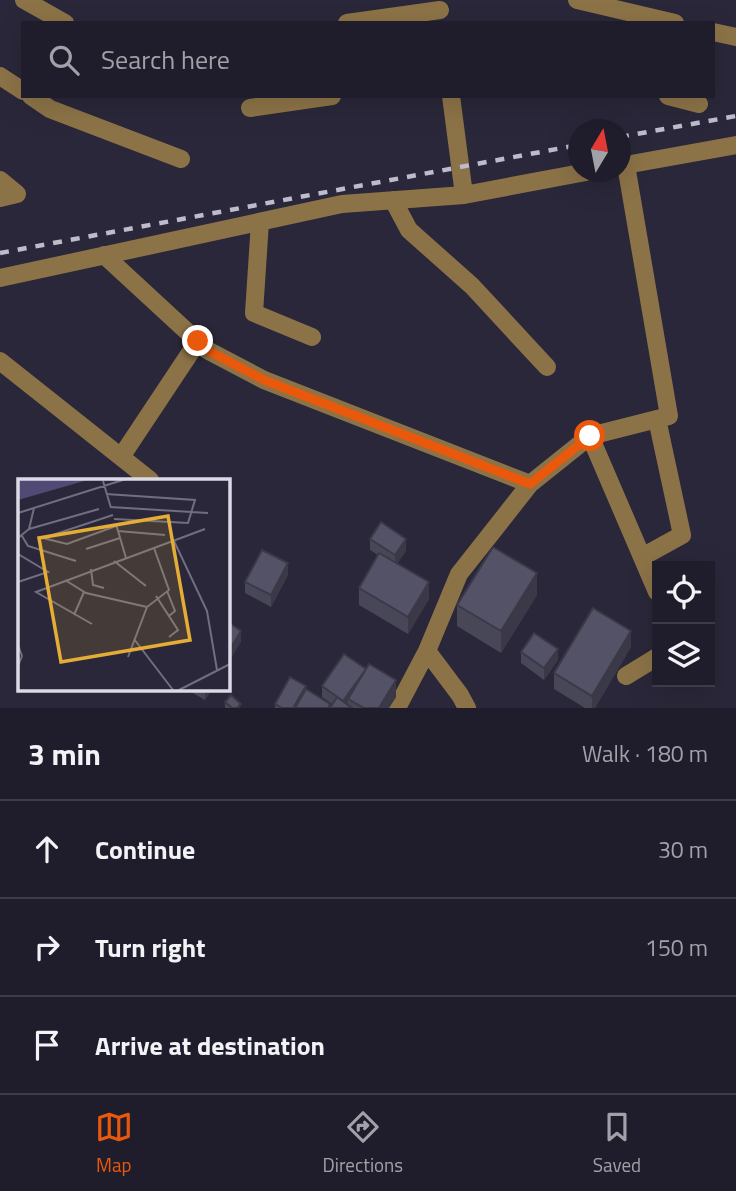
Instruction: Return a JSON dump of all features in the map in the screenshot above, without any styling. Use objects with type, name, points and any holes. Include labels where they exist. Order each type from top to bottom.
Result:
[{"type":"street","points":[[24,0],[61,21]]},
{"type":"street","points":[[578,0],[667,21]]},
{"type":"street","points":[[362,21],[440,11]]},
{"type":"street","points":[[715,32],[736,37]]},
{"type":"street","points":[[0,76],[21,90]]},
{"type":"street","points":[[34,98],[50,109],[181,159]]},
{"type":"street","points":[[250,108],[318,98]]},
{"type":"street","points":[[451,98],[464,195]]},
{"type":"street","points":[[676,98],[699,104]]},
{"type":"street","points":[[631,164],[736,145]]},
{"type":"street","points":[[0,278],[342,204],[464,195],[568,175]]},
{"type":"street","points":[[0,180],[17,194],[0,198]]},
{"type":"street","points":[[397,708],[427,650],[459,575],[530,484],[590,436],[669,416],[626,182]]},
{"type":"street","points":[[393,200],[409,230],[472,286],[547,367]]},
{"type":"street","points":[[260,222],[254,313],[312,337]]},
{"type":"street","points":[[104,255],[207,350],[264,380],[530,484]]},
{"type":"street","points":[[121,457],[198,341]]},
{"type":"street","points":[[0,361],[148,479]]},
{"type":"street","points":[[642,557],[682,535],[657,419]]},
{"type":"street","points":[[590,436],[652,581]]},
{"type":"street","points":[[427,650],[467,708]]},
{"type":"street","points":[[626,676],[652,660]]},
{"type":"building","points":[[381,522],[406,539],[395,555],[370,539]]},
{"type":"building","points":[[493,547],[537,573],[501,631],[457,605]]},
{"type":"building","points":[[262,550],[288,563],[271,595],[245,582]]},
{"type":"building","points":[[379,553],[429,582],[408,617],[359,588]]},
{"type":"building","points":[[593,608],[631,631],[592,696],[554,673]]},
{"type":"building","points":[[229,623],[241,631],[229,650]]},
{"type":"building","points":[[534,633],[558,649],[544,668],[521,652]]},
{"type":"building","points":[[344,654],[366,669],[343,701],[322,686]]},
{"type":"building","points":[[369,664],[396,680],[379,708],[364,708],[348,699]]},
{"type":"building","points":[[290,677],[306,686],[293,708],[282,708],[275,704]]},
{"type":"building","points":[[306,689],[330,704],[328,708],[295,708]]},
{"type":"building","points":[[231,695],[241,704],[237,708],[232,708],[225,702]]},
{"type":"building","points":[[337,697],[352,708],[330,708]]},
{"type":"railway","points":[[631,135],[736,116]]},
{"type":"railway","points":[[0,253],[568,147]]},
{"type":"route","points":[[198,341],[207,350],[264,380],[530,484],[590,436]]}]
